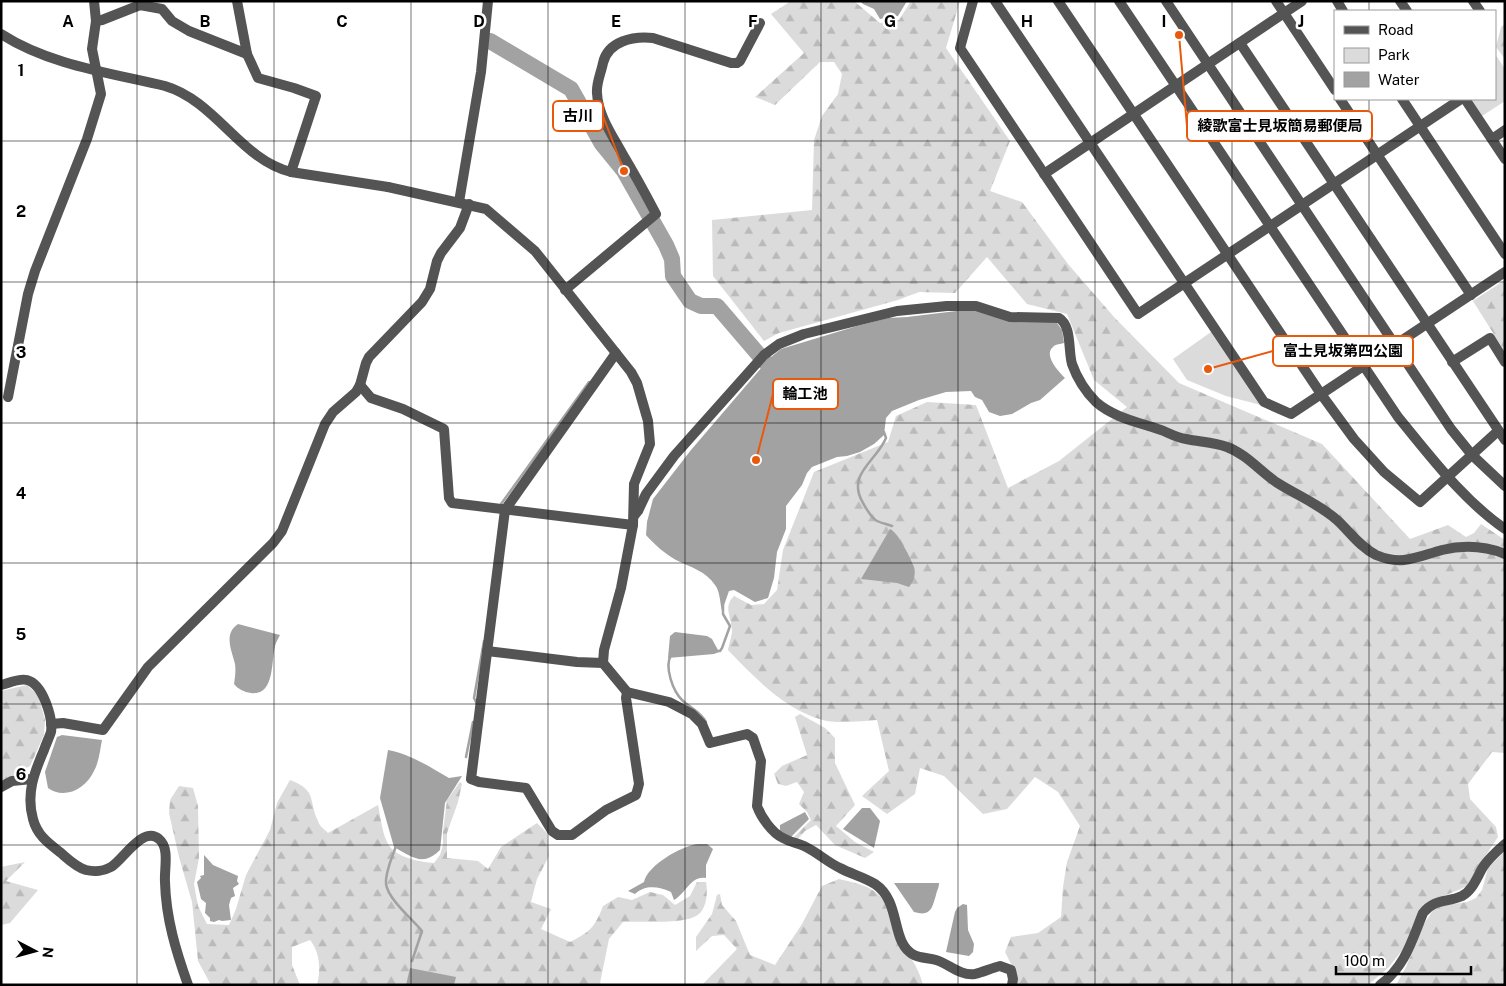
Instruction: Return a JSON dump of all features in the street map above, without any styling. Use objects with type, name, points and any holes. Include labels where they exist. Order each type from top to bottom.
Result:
[{"type":"street","points":[[8,396],[28,294],[35,271],[87,139],[101,94],[92,49],[96,21],[94,1]]},
{"type":"street","points":[[237,1],[246,54],[258,78],[316,96],[291,172]]},
{"type":"street","points":[[51,724],[63,723],[103,730],[148,667],[278,536],[325,424],[333,412],[356,392],[369,357],[422,302],[430,289],[437,261],[460,228],[481,72],[488,1]]},
{"type":"street","points":[[973,1],[960,48],[1138,314],[1461,100]]},
{"type":"street","points":[[995,1],[1264,402],[1291,414],[1505,272]]},
{"type":"street","points":[[1058,1],[1320,394],[1354,440],[1384,472],[1420,502],[1498,431]]},
{"type":"street","points":[[1119,1],[1398,417],[1447,477],[1474,504],[1505,529]]},
{"type":"street","points":[[1166,1],[1451,429],[1472,455],[1505,486]]},
{"type":"street","points":[[1276,1],[1334,88]]},
{"type":"street","points":[[1044,174],[1302,1]]},
{"type":"street","points":[[96,21],[140,5],[162,9],[172,21],[189,31],[246,54]]},
{"type":"street","points":[[565,290],[656,214],[606,124],[599,105],[597,92],[605,56],[614,46],[628,39],[641,37],[652,38],[736,63],[740,61],[760,24]]},
{"type":"street","points":[[1,34],[26,49],[48,57],[179,90],[207,109],[270,164],[291,172],[388,186],[486,209],[535,251],[631,372],[650,432],[650,444],[635,476],[633,521],[621,588],[604,650],[603,662],[627,692],[669,702],[692,714],[702,724],[710,743],[747,734],[750,735],[753,738],[761,761],[757,806],[759,811],[779,836],[806,847],[839,868],[864,878],[881,888],[891,904],[904,947],[915,956],[937,960],[969,974],[1000,966],[1011,970],[1014,979],[1012,985]]},
{"type":"street","points":[[1240,43],[1505,440]]},
{"type":"street","points":[[1341,100],[1471,294]]},
{"type":"street","points":[[1403,100],[1505,254]]},
{"type":"street","points":[[1464,100],[1505,159]]},
{"type":"street","points":[[1492,139],[1505,130]]},
{"type":"street","points":[[633,521],[646,494],[674,456],[761,358],[779,344],[804,334],[897,311],[947,306],[976,306],[1010,317],[1059,318],[1065,324],[1070,355],[1076,373],[1085,388],[1098,403],[1134,422],[1185,439],[1227,447],[1238,453],[1275,481],[1337,520],[1359,544],[1374,554],[1399,561],[1414,559],[1452,548],[1490,548],[1505,554]]},
{"type":"street","points":[[1452,362],[1490,338],[1505,362]]},
{"type":"street","points":[[616,353],[505,510],[471,779],[479,782],[526,788],[552,830],[558,835],[572,836],[606,810],[636,795],[638,790],[639,784],[626,698],[627,692]]},
{"type":"street","points":[[360,385],[371,398],[403,409],[444,429],[449,498],[452,503],[505,510],[633,521]]},
{"type":"street","points":[[487,651],[577,662],[603,662]]},
{"type":"street","points":[[1,685],[23,680],[32,682],[40,689],[51,724],[50,732],[32,779],[30,792],[30,805],[36,828],[41,837],[84,869],[104,870],[113,866],[146,836],[154,836],[164,845],[167,914],[173,941],[188,985]]},
{"type":"street","points":[[1,787],[12,782],[32,779]]},
{"type":"street","points":[[1380,985],[1391,977],[1400,966],[1423,913],[1428,907],[1434,903],[1462,896],[1472,887],[1493,854],[1505,844]]},
{"type":"green space","points":[[791,1],[854,1],[880,23],[899,20],[911,1],[960,1],[946,48],[1010,141],[990,191],[1022,202],[1068,264],[1114,317],[1179,383],[1322,444],[1410,539],[1448,525],[1466,537],[1474,533],[1481,524],[1505,540],[1505,753],[1492,752],[1468,784],[1470,799],[1496,827],[1498,837],[1480,864],[1471,883],[1428,902],[1404,948],[1389,967],[1368,985],[1014,985],[1016,974],[1005,952],[1011,937],[1038,933],[1061,917],[1067,862],[1080,826],[1058,792],[1035,777],[1007,809],[983,814],[944,776],[920,768],[915,794],[887,814],[862,796],[889,771],[877,720],[835,722],[823,720],[796,709],[771,692],[728,650],[732,635],[728,612],[729,604],[734,596],[751,605],[764,604],[777,590],[783,550],[814,472],[888,442],[896,416],[927,402],[976,405],[1008,488],[1059,461],[1127,407],[1094,380],[1067,314],[1027,304],[987,257],[955,293],[919,292],[898,300],[779,333],[764,341],[713,276],[712,220],[812,210],[814,140],[822,116],[838,94],[842,74],[834,62],[820,62],[775,105],[755,97],[804,53],[771,14]]},
{"type":"green space","points":[[1505,24],[1505,59],[1496,47],[1501,27]]},
{"type":"green space","points":[[1496,56],[1505,69],[1505,101],[1482,116],[1471,100],[1496,100]]},
{"type":"green space","points":[[1505,280],[1505,352],[1473,301]]},
{"type":"green space","points":[[1211,332],[1261,405],[1226,396],[1187,380],[1173,359]]},
{"type":"green space","points":[[27,685],[38,695],[45,720],[44,735],[30,766],[1,782],[1,691]]},
{"type":"green space","points":[[800,714],[825,728],[835,738],[835,763],[855,805],[836,826],[855,842],[874,852],[865,858],[835,845],[816,825],[805,831],[797,840],[793,838],[811,820],[807,812],[799,804],[804,792],[797,782],[786,786],[778,784],[774,774],[782,766],[807,755],[795,717]]},
{"type":"green space","points":[[290,780],[309,792],[319,823],[328,833],[378,805],[383,832],[390,847],[404,857],[423,862],[434,863],[440,855],[443,845],[447,800],[460,782],[462,784],[458,802],[447,833],[447,858],[478,861],[488,869],[501,847],[537,823],[547,833],[549,856],[537,879],[531,902],[551,909],[541,929],[570,942],[591,928],[603,906],[618,897],[632,900],[650,892],[663,895],[675,905],[690,896],[697,882],[706,882],[706,902],[698,915],[687,919],[623,922],[609,939],[600,983],[602,985],[317,985],[319,961],[316,950],[310,940],[292,947],[292,965],[300,985],[211,985],[198,961],[192,902],[169,813],[170,800],[179,786],[193,788],[198,806],[199,858],[194,884],[198,906],[207,924],[229,925],[246,875],[270,830],[277,803]]},
{"type":"green space","points":[[1505,851],[1505,985],[1396,985],[1406,967],[1423,926],[1433,910],[1441,906],[1467,902],[1476,898],[1482,890],[1488,868]]},
{"type":"green space","points":[[25,862],[6,881],[38,890],[10,923],[1,925],[1,867]]},
{"type":"green space","points":[[839,879],[875,891],[885,902],[899,947],[914,963],[923,985],[702,985],[737,949],[724,935],[712,936],[696,951],[696,937],[712,914],[717,895],[720,894],[722,905],[736,921],[750,955],[775,965],[802,924],[822,886]]},
{"type":"water","points":[[860,1],[907,1],[898,16],[880,19],[874,9]]},
{"type":"water","points":[[973,309],[1057,323],[1062,330],[1064,343],[1054,346],[1050,350],[1050,354],[1053,363],[1065,378],[1040,400],[1012,414],[1000,416],[989,412],[982,400],[975,397],[971,391],[946,392],[919,400],[892,411],[886,418],[884,435],[874,444],[860,452],[837,457],[812,467],[802,485],[786,506],[786,529],[777,552],[774,578],[768,598],[755,602],[734,590],[729,591],[722,611],[718,590],[707,576],[668,555],[646,535],[653,499],[691,450],[765,362],[781,349],[888,318]]},
{"type":"water","points":[[890,529],[900,540],[914,567],[914,577],[909,587],[897,583],[861,579]]},
{"type":"water","points":[[238,624],[280,635],[275,646],[268,683],[259,692],[246,692],[234,684],[235,667],[230,638],[233,628]]},
{"type":"water","points":[[675,632],[707,636],[712,639],[719,652],[668,658],[670,636]]},
{"type":"water","points":[[62,735],[102,740],[94,771],[86,783],[67,793],[61,793],[48,788],[45,772],[57,737]]},
{"type":"water","points":[[388,750],[412,758],[449,778],[462,776],[445,803],[440,850],[428,858],[417,859],[394,847],[380,798]]},
{"type":"water","points":[[862,808],[870,808],[880,821],[874,848],[843,829]]},
{"type":"water","points":[[805,812],[809,819],[790,838],[780,832],[780,825]]},
{"type":"water","points":[[707,844],[713,849],[706,865],[706,878],[696,879],[674,900],[671,892],[657,888],[644,889],[635,894],[628,891],[644,882],[652,869],[666,857],[683,848]]},
{"type":"water","points":[[204,855],[213,865],[238,876],[237,881],[239,884],[233,888],[235,896],[231,898],[229,905],[231,920],[210,921],[210,918],[205,913],[206,903],[201,899],[197,882],[201,878],[200,876],[204,875]]},
{"type":"water","points":[[894,883],[939,883],[930,910],[924,913],[914,912]]},
{"type":"water","points":[[963,904],[967,905],[968,930],[974,944],[973,952],[969,956],[946,952],[955,912]]},
{"type":"water","points":[[410,968],[456,977],[454,985],[406,985]]},
{"type":"waterway","points":[[490,41],[571,89],[602,144],[624,171],[666,245],[672,259],[673,276],[690,301],[701,306],[717,306],[765,362]]},
{"type":"waterway","points":[[501,504],[589,382]]},
{"type":"waterway","points":[[884,432],[886,438],[864,469],[858,484],[863,503],[873,518],[892,526]]},
{"type":"waterway","points":[[715,651],[720,651],[722,648],[730,626],[723,614],[723,605]]},
{"type":"waterway","points":[[477,704],[474,698],[484,641]]},
{"type":"waterway","points":[[671,655],[668,666],[670,679],[676,691],[682,700],[706,722]]},
{"type":"waterway","points":[[466,757],[473,722]]},
{"type":"waterway","points":[[396,846],[388,870],[386,884],[391,896],[422,931],[412,961]]},
{"type":"place","name":"綾歌富士見坂簡易郵便局","points":[[1179,35]]},
{"type":"place","name":"古川","points":[[624,171]]},
{"type":"place","name":"富士見坂第四公園","points":[[1208,369]]},
{"type":"place","name":"輪工池","points":[[756,460]]}]
